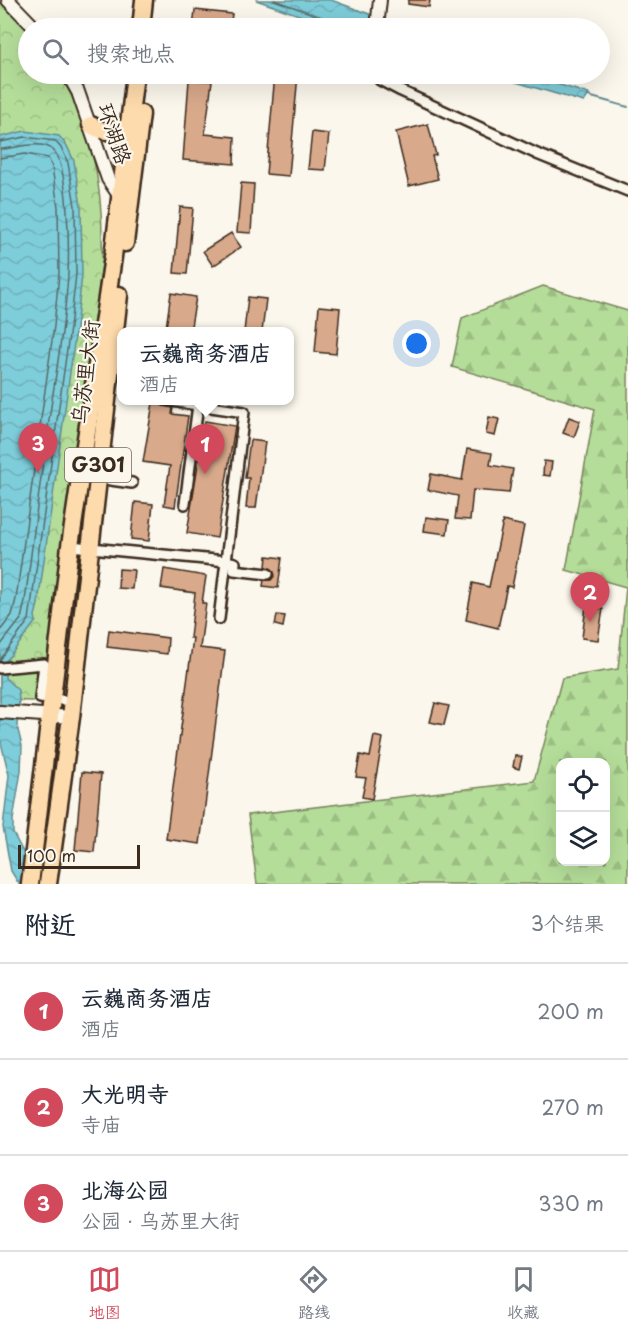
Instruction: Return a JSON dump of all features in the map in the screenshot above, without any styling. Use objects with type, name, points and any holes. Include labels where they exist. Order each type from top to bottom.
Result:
[{"type":"highway","points":[[142,18],[144,0]]},
{"type":"highway","points":[[153,18],[155,0]]},
{"type":"highway","name":"乌苏里大街","points":[[125,198],[128,127],[134,84]]},
{"type":"highway","name":"乌苏里大街","points":[[48,884],[71,709],[107,392],[113,256],[144,84]]},
{"type":"highway","points":[[90,125],[106,132],[128,127]]},
{"type":"highway","name":"乌苏里大街","points":[[30,884],[70,546],[107,392]]},
{"type":"main road","points":[[8,0],[25,18]]},
{"type":"main road","points":[[377,18],[380,0]]},
{"type":"main road","name":"环湖路","points":[[74,84],[108,179],[125,198]]},
{"type":"main road","points":[[0,712],[27,714],[51,707],[71,709]]},
{"type":"street","points":[[388,84],[537,154],[628,191]]},
{"type":"street","points":[[185,504],[198,405],[244,412],[219,619]]},
{"type":"street","points":[[96,478],[132,483]]},
{"type":"street","points":[[70,546],[226,561],[235,563],[234,570],[268,574]]},
{"type":"street","points":[[0,668],[44,664],[40,698],[51,707]]},
{"type":"green space","points":[[0,2],[18,20],[18,84],[65,84],[82,118],[90,142],[99,190],[102,264],[49,681],[39,699],[33,701],[0,700]]},
{"type":"green space","points":[[543,286],[628,311],[628,884],[257,884],[248,815],[534,781],[562,678],[618,669],[626,587],[566,570],[595,409],[452,367],[462,318]]},
{"type":"water","points":[[256,0],[331,0],[380,18],[307,18]]},
{"type":"water","points":[[522,84],[557,84],[589,94],[584,102]]},
{"type":"water","points":[[25,131],[59,136],[67,146],[74,161],[81,206],[82,275],[36,621],[6,661],[5,678],[18,690],[17,726],[22,746],[13,833],[24,854],[46,884],[19,884],[11,871],[3,827],[9,775],[0,739],[0,137]]},
{"type":"building","points":[[408,0],[430,0],[429,7],[408,4]]},
{"type":"building","points":[[195,10],[232,14],[231,18],[194,18]]},
{"type":"building","points":[[189,84],[212,84],[205,134],[235,137],[234,164],[183,160]]},
{"type":"building","points":[[274,84],[297,84],[289,176],[266,174]]},
{"type":"building","points":[[428,124],[436,155],[432,156],[438,179],[409,186],[396,132]]},
{"type":"building","points":[[312,132],[329,134],[325,170],[308,169]]},
{"type":"building","points":[[241,183],[254,184],[251,233],[237,232]]},
{"type":"building","points":[[180,207],[193,208],[187,274],[174,273]]},
{"type":"building","points":[[231,233],[241,247],[213,266],[203,251]]},
{"type":"building","points":[[171,293],[196,297],[191,327],[166,327]]},
{"type":"building","points":[[248,297],[266,299],[263,327],[245,327]]},
{"type":"building","points":[[319,306],[340,308],[336,354],[315,352]]},
{"type":"building","points":[[153,405],[173,408],[172,414],[188,416],[175,507],[164,505],[170,466],[143,462]]},
{"type":"building","points":[[489,417],[499,419],[495,436],[486,434]]},
{"type":"building","points":[[569,417],[580,421],[574,437],[563,433]]},
{"type":"building","points":[[205,421],[235,426],[217,538],[187,533]]},
{"type":"building","points":[[250,440],[265,442],[256,508],[246,508],[249,478],[245,478]]},
{"type":"building","points":[[467,449],[492,453],[490,465],[513,469],[509,493],[473,490],[470,520],[455,519],[458,496],[428,490],[431,474],[462,480]]},
{"type":"building","points":[[544,461],[552,462],[550,476],[543,475]]},
{"type":"building","points":[[135,502],[153,504],[149,541],[131,539]]},
{"type":"building","points":[[426,517],[449,520],[447,534],[424,531]]},
{"type":"building","points":[[503,521],[524,526],[512,587],[507,586],[498,628],[466,620],[473,583],[489,587]]},
{"type":"building","points":[[267,556],[282,558],[278,588],[263,586],[264,580],[271,580],[275,575],[272,569],[266,567]]},
{"type":"building","points":[[119,569],[134,570],[132,589],[118,588]]},
{"type":"building","points":[[164,569],[206,576],[202,603],[206,603],[200,648],[225,651],[200,844],[166,839],[193,638],[190,638],[195,593],[161,588]]},
{"type":"building","points":[[586,606],[603,609],[598,640],[582,638]]},
{"type":"building","points":[[277,615],[285,616],[283,627],[275,625]]},
{"type":"building","points":[[109,630],[168,638],[167,654],[107,647]]},
{"type":"building","points":[[435,703],[449,706],[444,725],[430,722]]},
{"type":"building","points":[[374,736],[383,738],[372,799],[362,797],[366,778],[356,777],[360,755],[370,757]]},
{"type":"building","points":[[515,755],[522,757],[519,769],[513,767]]},
{"type":"building","points":[[82,772],[101,774],[94,852],[75,850]]},
{"type":"waterway","points":[[588,96],[628,107]]},
{"type":"place","name":"北海公园","points":[[38,473]]},
{"type":"place","name":"云巍商务酒店","points":[[205,474]]},
{"type":"place","name":"大光明寺","points":[[590,622]]}]
